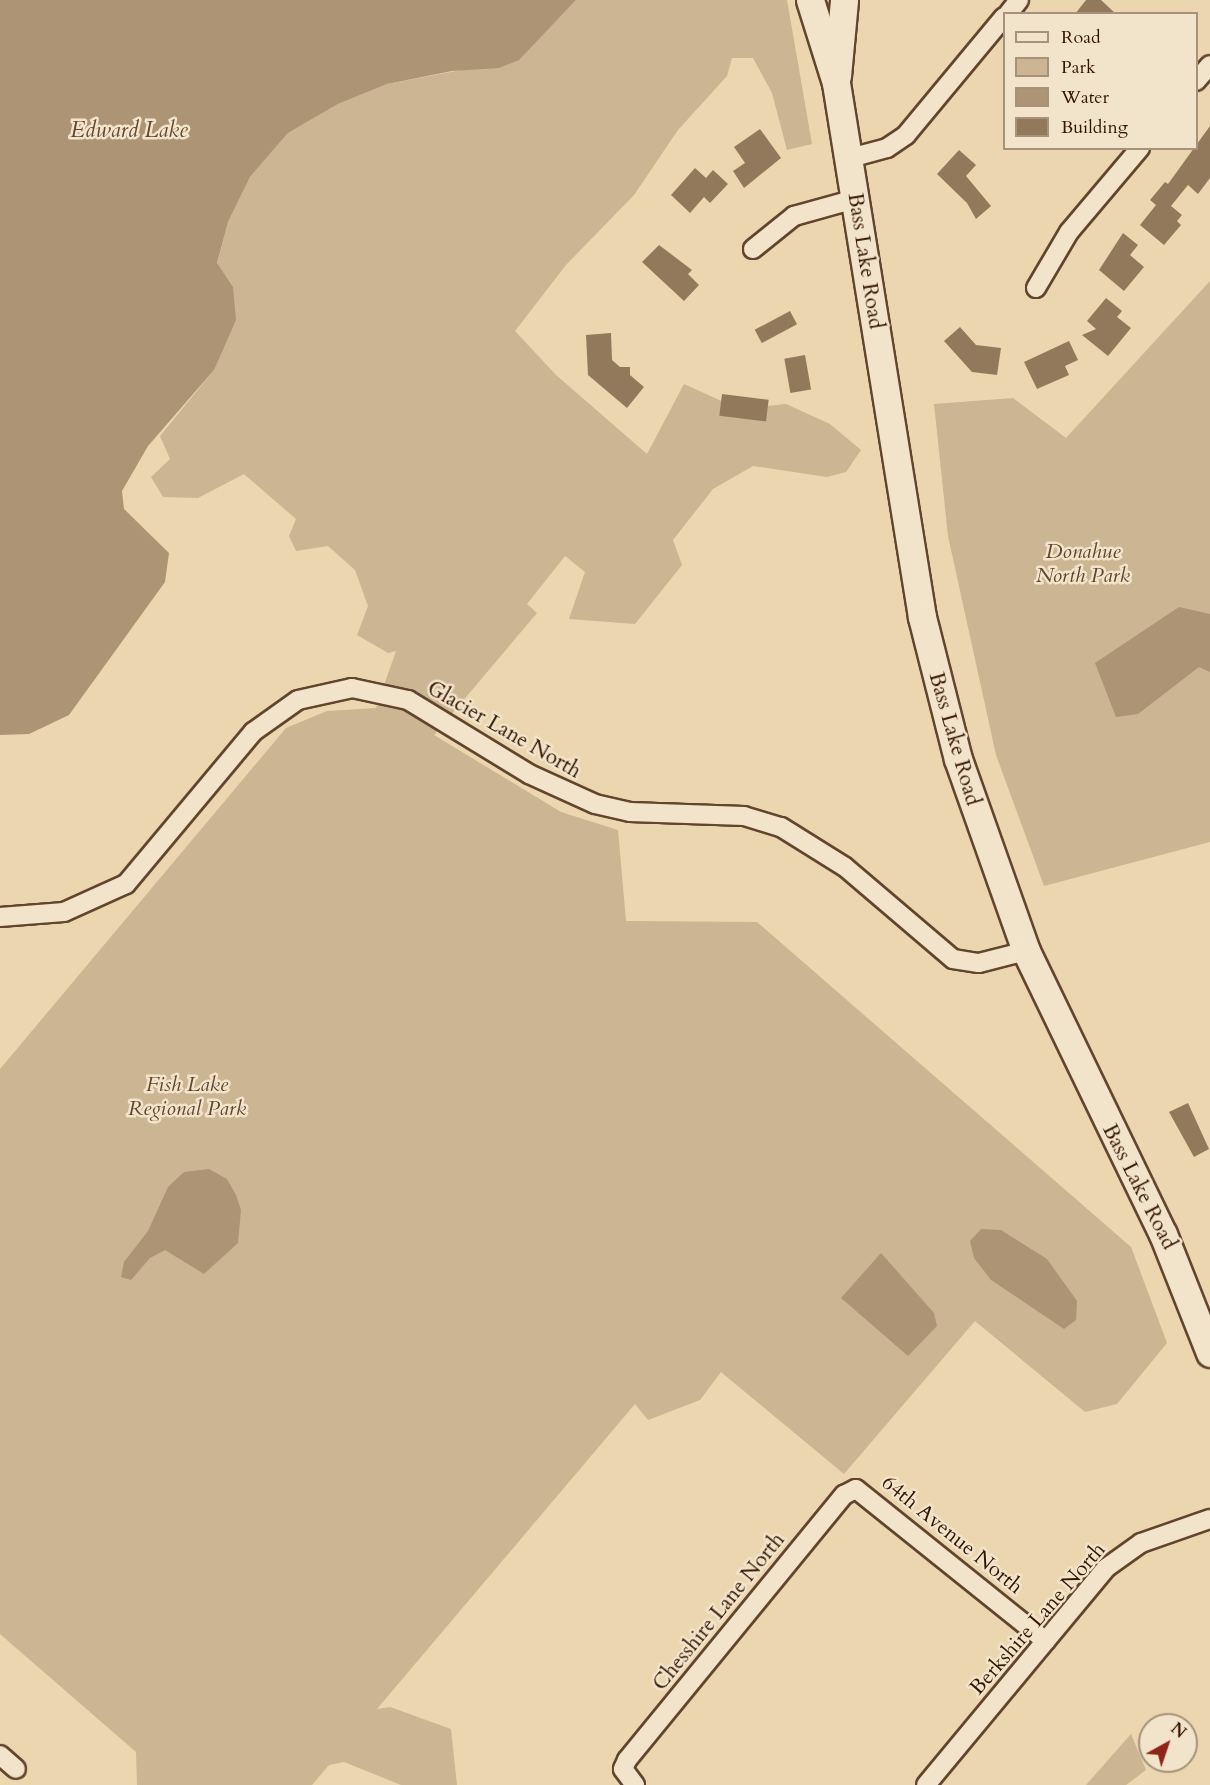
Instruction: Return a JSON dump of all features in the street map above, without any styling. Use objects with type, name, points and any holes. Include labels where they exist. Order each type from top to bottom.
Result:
[{"type":"main road","name":"Bass Lake Road","points":[[810,0],[836,83],[850,158],[922,617],[958,759],[1026,951],[1168,1244],[1210,1353]]},
{"type":"main road","name":"Bass Lake Road","points":[[836,83],[844,0]]},
{"type":"street","points":[[1010,12],[1019,0]]},
{"type":"street","points":[[850,158],[887,148],[906,135],[1003,19]]},
{"type":"street","points":[[1198,80],[1210,65]]},
{"type":"street","points":[[1036,288],[1070,232],[1138,150]]},
{"type":"street","points":[[753,249],[794,216],[855,199]]},
{"type":"street","name":"Glacier Lane North","points":[[0,917],[64,912],[126,884],[253,732],[298,700],[352,688],[408,700],[529,774],[595,804],[630,812],[744,816],[781,827],[845,867],[953,959],[979,963],[1026,951]]},
{"type":"street","name":"64th Avenue North","points":[[856,1489],[1046,1641]]},
{"type":"street","name":"Chesshire Lane North","points":[[635,1785],[623,1769],[844,1495],[856,1489]]},
{"type":"street","name":"Berkshire Lane North","points":[[926,1785],[1046,1641],[1122,1555],[1141,1543],[1210,1519]]},
{"type":"street","points":[[0,1755],[16,1769]]},
{"type":"green space","name":"Fish Lake Regional Park","points":[[576,0],[787,0],[812,144],[787,150],[772,93],[753,58],[732,58],[727,76],[678,130],[634,195],[566,265],[515,331],[556,375],[647,454],[684,384],[739,409],[786,404],[830,424],[861,450],[846,472],[827,477],[753,466],[713,489],[673,540],[682,565],[635,624],[569,619],[585,572],[565,556],[527,604],[537,613],[434,735],[561,812],[618,830],[626,921],[757,922],[1131,1247],[1167,1343],[1117,1404],[1085,1412],[975,1321],[844,1474],[721,1372],[700,1400],[648,1420],[635,1404],[377,1709],[390,1707],[451,1729],[457,1785],[401,1785],[344,1762],[329,1765],[312,1785],[137,1785],[136,1752],[0,1634],[0,1069],[286,728],[327,711],[376,708],[396,651],[388,653],[357,635],[368,606],[355,570],[328,546],[296,551],[289,536],[296,519],[244,474],[198,498],[163,497],[151,477],[170,459],[160,436],[214,370],[233,287],[217,264],[228,222],[250,177],[288,133],[338,104],[387,84],[519,59]]},
{"type":"green space","name":"Donahue North Park","points":[[1210,281],[1210,842],[1044,886],[996,755],[948,536],[934,404],[1013,398],[1066,438]]},
{"type":"green space","points":[[1131,1734],[1138,1751],[1138,1773],[1142,1773],[1126,1785],[1086,1785]]},
{"type":"water","name":"Edward Lake","points":[[0,0],[576,0],[519,60],[499,68],[452,71],[387,84],[338,104],[288,133],[250,177],[228,222],[217,263],[233,287],[236,320],[214,370],[148,446],[122,491],[124,509],[169,553],[165,582],[69,715],[29,734],[0,735]]},
{"type":"water","points":[[1179,607],[1210,614],[1210,672],[1199,667],[1138,714],[1116,717],[1095,663]]},
{"type":"water","points":[[209,1169],[227,1179],[236,1195],[241,1210],[238,1243],[204,1274],[165,1250],[150,1258],[131,1280],[121,1277],[124,1262],[148,1231],[168,1187],[184,1172]]},
{"type":"water","points":[[981,1229],[1001,1230],[1047,1259],[1077,1301],[1076,1320],[1064,1329],[991,1280],[974,1258],[970,1241]]},
{"type":"water","points":[[881,1253],[934,1313],[937,1326],[908,1356],[841,1298]]},
{"type":"building","points":[[1086,0],[1101,0],[1114,12],[1077,12]]},
{"type":"building","points":[[1210,126],[1210,178],[1198,194],[1188,185],[1171,206],[1182,215],[1177,221],[1181,225],[1164,245],[1140,225],[1156,205],[1150,200],[1165,182],[1168,184],[1193,150],[1198,150],[1198,143]]},
{"type":"building","points":[[760,129],[781,158],[744,188],[733,171],[745,163],[734,147]]},
{"type":"building","points":[[959,150],[976,165],[966,176],[991,206],[976,219],[967,203],[937,174]]},
{"type":"building","points":[[695,168],[706,178],[713,170],[728,184],[710,203],[704,197],[690,213],[671,195]]},
{"type":"building","points":[[1123,233],[1138,245],[1130,255],[1144,267],[1124,291],[1099,270]]},
{"type":"building","points":[[659,245],[692,270],[688,274],[699,285],[684,301],[642,262]]},
{"type":"building","points":[[1106,298],[1122,311],[1117,317],[1131,328],[1108,356],[1082,335],[1096,329],[1087,321]]},
{"type":"building","points":[[790,311],[797,324],[762,343],[755,330]]},
{"type":"building","points":[[960,327],[976,345],[1001,348],[997,375],[972,372],[944,341]]},
{"type":"building","points":[[611,333],[612,360],[620,367],[630,367],[630,375],[644,387],[627,408],[588,375],[586,335]]},
{"type":"building","points":[[1069,341],[1078,360],[1065,366],[1069,375],[1037,389],[1024,362]]},
{"type":"building","points":[[805,355],[811,389],[790,393],[784,359]]},
{"type":"building","points":[[722,394],[769,400],[766,422],[719,416]]},
{"type":"building","points":[[1188,1103],[1209,1149],[1194,1157],[1169,1112]]}]
